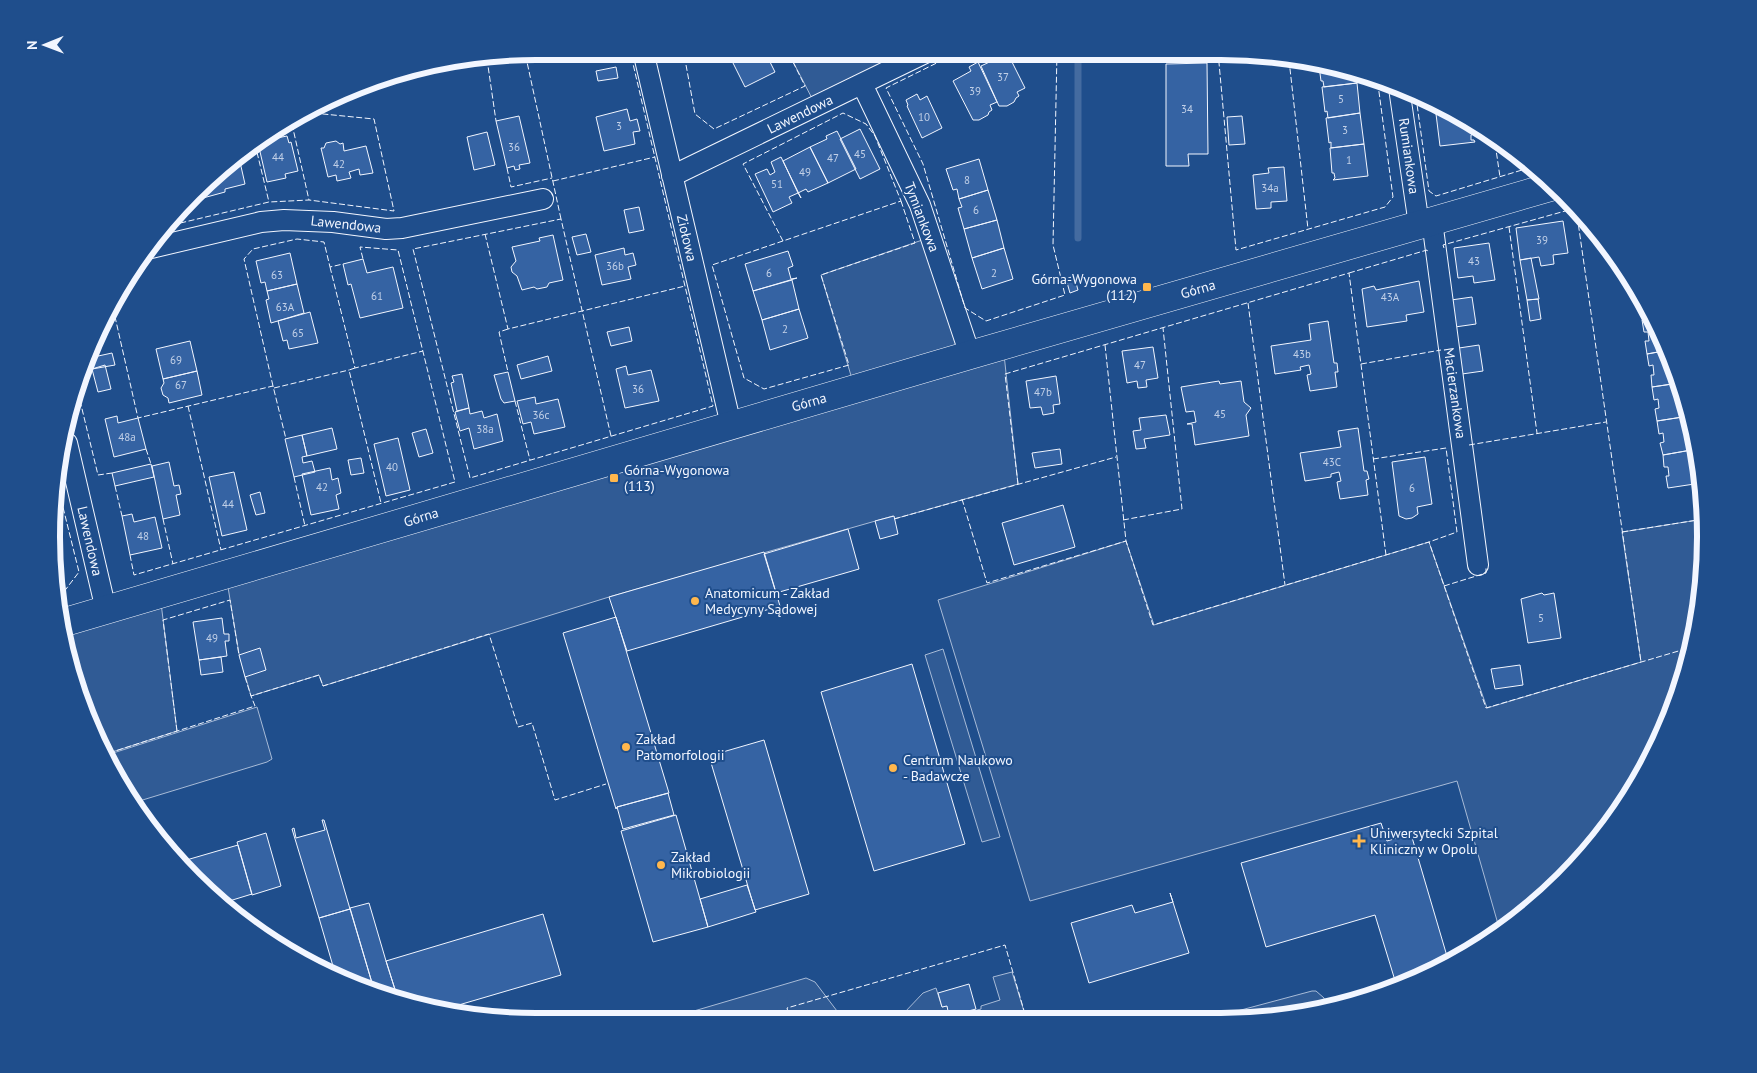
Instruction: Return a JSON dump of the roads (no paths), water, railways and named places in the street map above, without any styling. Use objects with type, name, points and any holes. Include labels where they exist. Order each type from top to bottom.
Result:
[{"type":"street","name":"Ziołowa","points":[[649,60],[672,176],[731,425]]},
{"type":"street","name":"Lawendowa","points":[[672,176],[911,60]]},
{"type":"street","name":"Tymiankowa","points":[[862,84],[920,204],[970,355]]},
{"type":"street","name":"Rumiankowa","points":[[1399,95],[1425,223]]},
{"type":"street","name":"Górna","points":[[68,621],[970,355],[1545,188]]},
{"type":"street","name":"Lawendowa","points":[[158,246],[260,222],[306,220],[386,229],[402,228],[543,199]]},
{"type":"street","name":"Macierzankowa","points":[[1425,223],[1478,566]]},
{"type":"street","name":"Lawendowa","points":[[68,448],[106,610]]},
{"type":"waterway","points":[[1078,60],[1078,238]]},
{"type":"place","name":"Górna-Wygonowa (112)","points":[[1147,287]]},
{"type":"place","name":"Górna-Wygonowa (113)","points":[[614,478]]},
{"type":"place","name":"Anatomicum - Zakład Medycyny Sądowej","points":[[695,601]]},
{"type":"place","name":"Zakład Patomorfologii","points":[[626,747]]},
{"type":"place","name":"Centrum Naukowo - Badawcze","points":[[893,768]]},
{"type":"place","name":"Uniwersytecki Szpital Kliniczny w Opolu","points":[[1359,841]]},
{"type":"place","name":"Zakład Mikrobiologii","points":[[661,865]]}]
